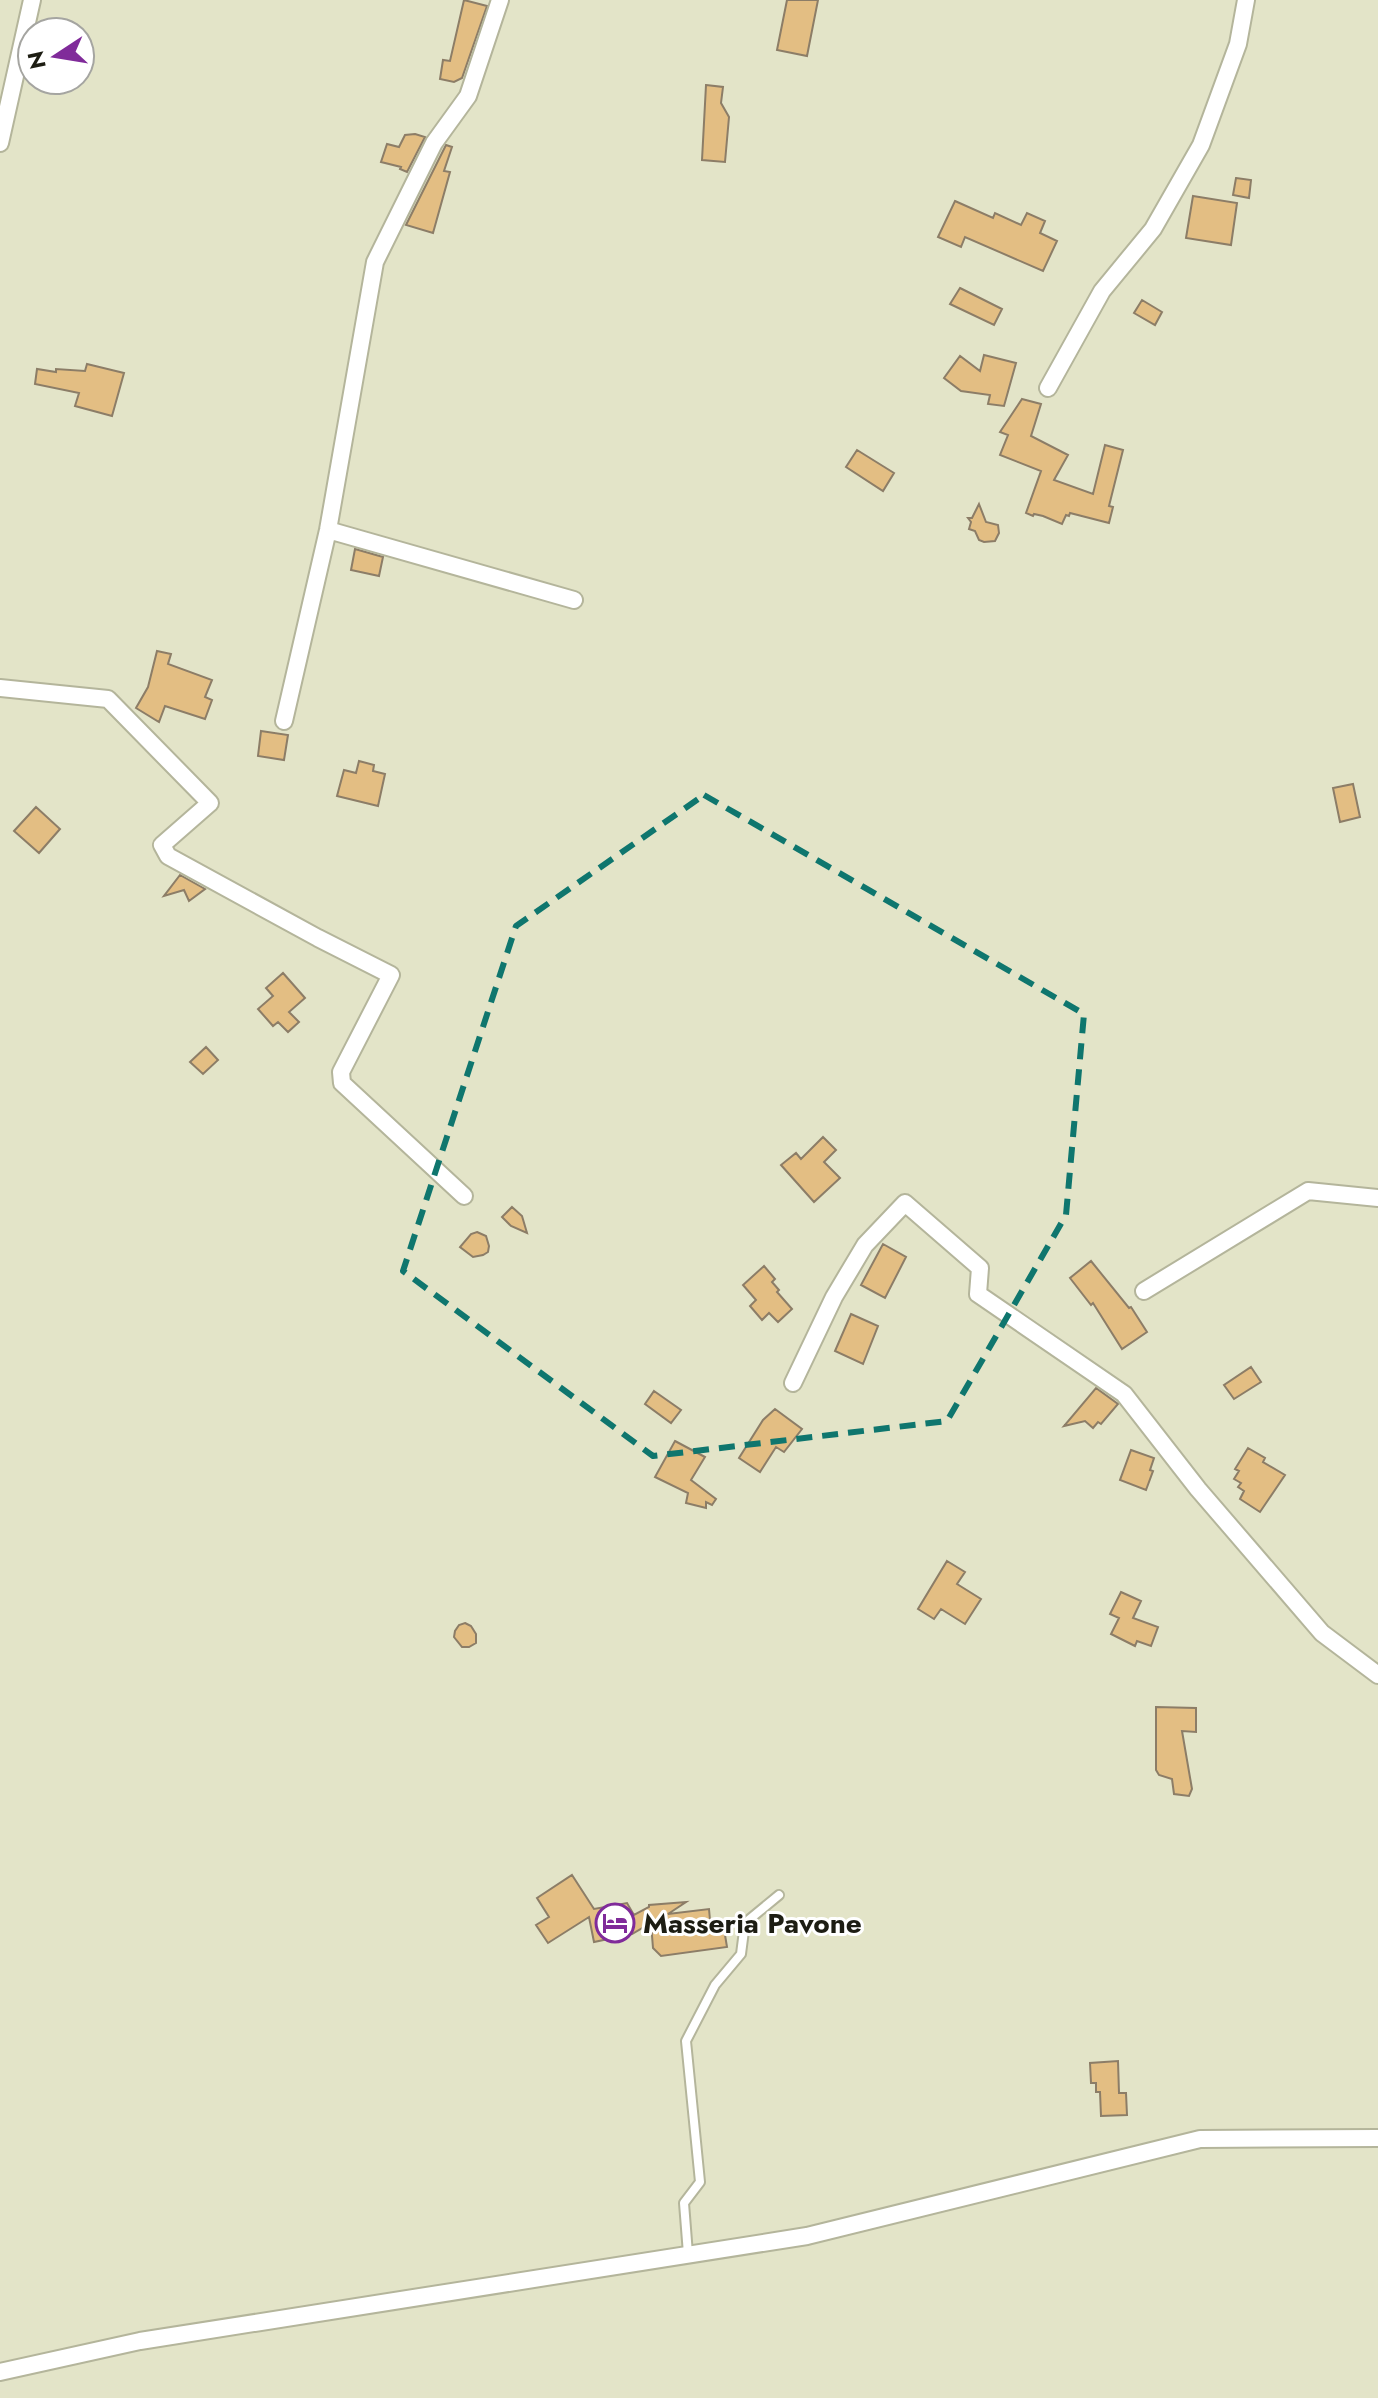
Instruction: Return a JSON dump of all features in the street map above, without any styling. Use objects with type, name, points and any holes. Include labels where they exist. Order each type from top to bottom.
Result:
[{"type":"street","points":[[0,143],[32,0]]},
{"type":"street","points":[[284,721],[328,530],[375,262],[434,143],[468,96],[500,0]]},
{"type":"street","points":[[1048,388],[1102,291],[1153,229],[1201,145],[1238,44],[1246,0]]},
{"type":"street","points":[[328,530],[574,600]]},
{"type":"street","points":[[0,688],[108,699],[210,803],[162,845],[168,856],[391,975],[341,1072],[342,1083],[464,1196]]},
{"type":"street","points":[[1144,1291],[1308,1191],[1378,1198]]},
{"type":"street","points":[[793,1383],[834,1297],[865,1245],[905,1203],[980,1268],[978,1294],[1124,1394],[1198,1489],[1322,1633],[1378,1675]]},
{"type":"street","points":[[0,2372],[140,2341],[807,2236],[1200,2139],[1378,2138]]},
{"type":"lane","points":[[688,2255],[684,2203],[700,2182],[686,2041],[715,1985],[741,1954],[745,1923],[779,1895]]},
{"type":"highlighted area","points":[[704,795],[1084,1014],[1066,1215],[947,1421],[653,1456],[403,1271],[516,926]]},
{"type":"building","points":[[464,0],[487,6],[462,78],[454,82],[440,79],[443,60],[450,61]]},
{"type":"building","points":[[787,0],[818,0],[807,56],[777,50]]},
{"type":"building","points":[[706,85],[723,87],[721,103],[729,117],[725,162],[702,160]]},
{"type":"building","points":[[405,135],[425,137],[407,172],[401,167],[381,162],[387,144],[399,147]]},
{"type":"building","points":[[446,145],[452,147],[444,171],[450,172],[433,233],[406,225]]},
{"type":"building","points":[[1236,178],[1251,180],[1249,198],[1233,195]]},
{"type":"building","points":[[1193,196],[1237,203],[1231,245],[1186,238]]},
{"type":"building","points":[[955,201],[993,218],[995,213],[1021,225],[1027,213],[1045,221],[1040,233],[1057,241],[1043,271],[965,237],[961,247],[938,237]]},
{"type":"building","points":[[960,288],[1002,309],[994,325],[950,304]]},
{"type":"building","points":[[1142,300],[1162,312],[1155,325],[1134,313]]},
{"type":"building","points":[[984,355],[1016,363],[1004,406],[988,404],[990,395],[961,391],[944,378],[960,356],[980,371]]},
{"type":"building","points":[[87,364],[124,373],[112,416],[75,406],[79,393],[35,384],[37,369],[85,371]]},
{"type":"building","points":[[1022,399],[1041,404],[1031,436],[1068,455],[1054,480],[1093,494],[1105,445],[1123,450],[1109,506],[1113,507],[1109,523],[1070,513],[1062,524],[1026,513],[1041,471],[1000,455],[1008,435],[1000,432]]},
{"type":"building","points":[[857,450],[894,473],[883,491],[846,467]]},
{"type":"building","points":[[979,504],[986,522],[998,525],[999,533],[995,541],[979,540],[975,531],[969,529],[971,522],[968,518],[972,518]]},
{"type":"building","points":[[355,549],[383,557],[379,576],[351,570]]},
{"type":"building","points":[[157,651],[171,654],[168,664],[212,680],[205,697],[212,700],[205,719],[165,706],[159,722],[136,708],[148,687]]},
{"type":"building","points":[[261,731],[288,735],[284,760],[258,756]]},
{"type":"building","points":[[359,761],[374,765],[373,771],[385,774],[378,806],[337,796],[344,770],[356,773]]},
{"type":"building","points":[[1353,784],[1360,817],[1340,822],[1333,788]]},
{"type":"building","points":[[36,807],[60,829],[39,853],[14,831]]},
{"type":"building","points":[[180,875],[205,889],[189,901],[184,890],[164,896]]},
{"type":"building","points":[[283,973],[305,998],[289,1012],[299,1022],[288,1032],[278,1022],[273,1026],[258,1009],[273,996],[266,988]]},
{"type":"building","points":[[206,1047],[218,1060],[203,1074],[190,1062]]},
{"type":"building","points":[[823,1137],[836,1150],[824,1162],[840,1178],[814,1202],[781,1165],[796,1153],[801,1159]]},
{"type":"building","points":[[512,1207],[522,1216],[527,1233],[511,1226],[502,1217]]},
{"type":"building","points":[[477,1232],[486,1236],[489,1246],[488,1252],[473,1257],[460,1247],[471,1234]]},
{"type":"building","points":[[883,1244],[906,1257],[885,1298],[861,1285]]},
{"type":"building","points":[[1091,1261],[1131,1307],[1147,1332],[1122,1349],[1093,1303],[1091,1305],[1070,1278]]},
{"type":"building","points":[[764,1266],[775,1279],[772,1282],[779,1290],[777,1292],[792,1309],[778,1322],[769,1313],[762,1320],[750,1306],[756,1300],[743,1285]]},
{"type":"building","points":[[851,1314],[878,1326],[863,1364],[835,1351]]},
{"type":"building","points":[[1251,1367],[1261,1382],[1234,1399],[1224,1385]]},
{"type":"building","points":[[1096,1388],[1118,1404],[1101,1424],[1098,1422],[1093,1428],[1085,1421],[1064,1426]]},
{"type":"building","points":[[654,1391],[681,1410],[671,1423],[645,1404]]},
{"type":"building","points":[[775,1409],[802,1429],[784,1452],[776,1447],[760,1472],[739,1458],[763,1420]]},
{"type":"building","points":[[675,1441],[705,1457],[691,1480],[716,1499],[712,1505],[706,1502],[706,1508],[686,1503],[688,1493],[655,1477]]},
{"type":"building","points":[[1248,1448],[1265,1458],[1263,1462],[1285,1475],[1260,1512],[1240,1499],[1244,1491],[1238,1487],[1241,1483],[1234,1479],[1239,1471],[1235,1469]]},
{"type":"building","points":[[1131,1450],[1154,1458],[1146,1490],[1120,1480]]},
{"type":"building","points":[[947,1561],[965,1572],[957,1584],[981,1599],[965,1624],[941,1609],[934,1619],[918,1609]]},
{"type":"building","points":[[1121,1592],[1141,1601],[1133,1618],[1158,1627],[1151,1646],[1137,1641],[1135,1646],[1111,1634],[1119,1618],[1110,1614]]},
{"type":"building","points":[[465,1623],[476,1634],[476,1643],[469,1647],[462,1647],[454,1637],[459,1625]]},
{"type":"building","points":[[1156,1707],[1196,1708],[1196,1732],[1182,1731],[1192,1789],[1189,1796],[1174,1794],[1172,1779],[1159,1775],[1156,1770]]},
{"type":"building","points":[[572,1875],[594,1909],[627,1903],[634,1915],[649,1905],[686,1902],[668,1914],[709,1909],[711,1931],[724,1929],[727,1947],[661,1956],[653,1948],[651,1923],[632,1934],[594,1942],[589,1917],[548,1943],[536,1925],[549,1917],[537,1898]]},
{"type":"building","points":[[1118,2061],[1119,2093],[1126,2093],[1127,2115],[1101,2116],[1100,2092],[1096,2092],[1096,2083],[1091,2083],[1090,2063]]},
{"type":"place","name":"Masseria Pavone","points":[[615,1923]]}]
